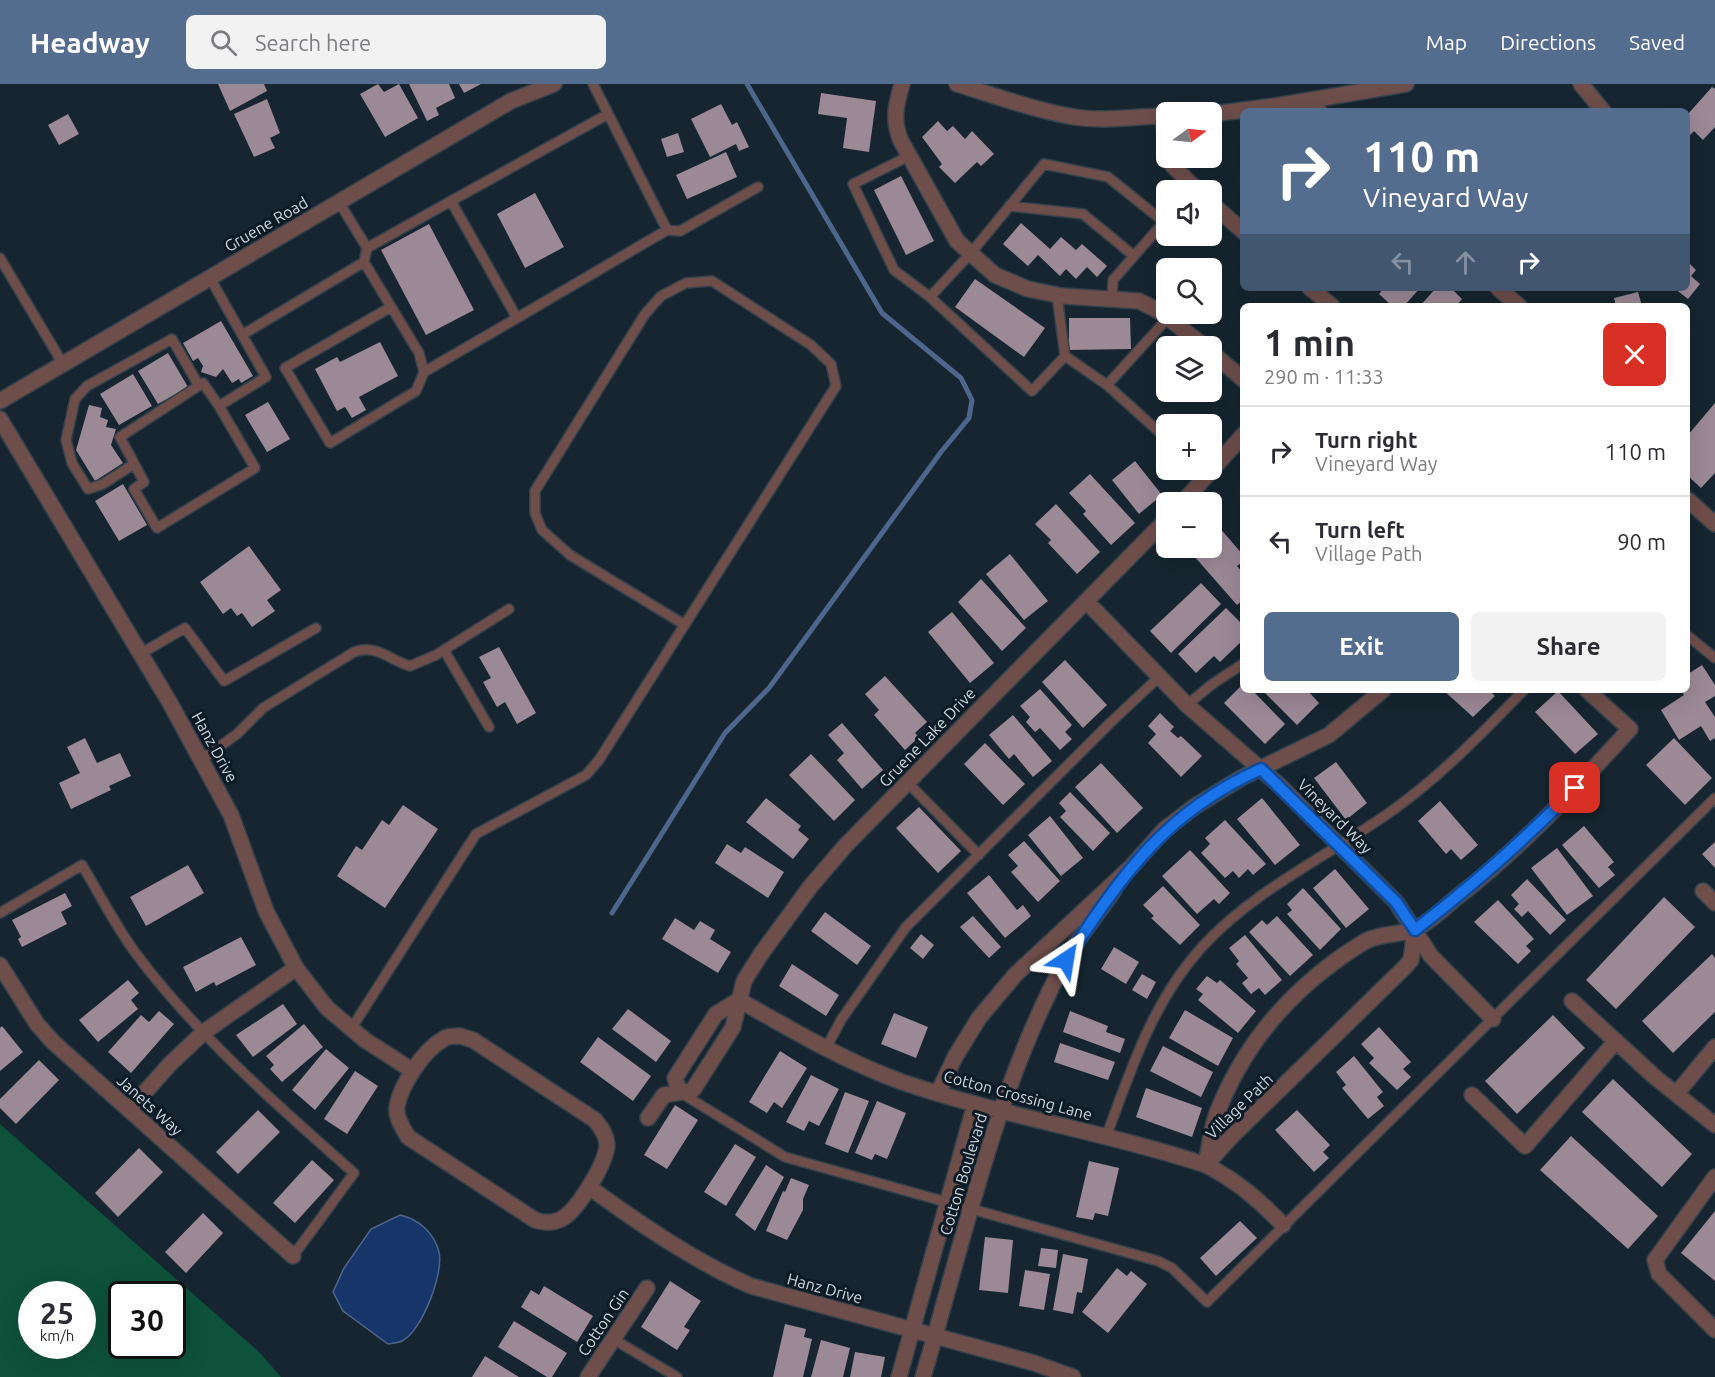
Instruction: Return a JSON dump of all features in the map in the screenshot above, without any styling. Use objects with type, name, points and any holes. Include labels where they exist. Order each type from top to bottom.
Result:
[{"type":"street","name":"Gruene Road","points":[[0,401],[511,101],[554,84]]},
{"type":"street","points":[[902,84],[895,109],[895,128],[957,241],[995,275],[1028,289],[1058,296],[1139,301],[1156,311]]},
{"type":"street","points":[[957,84],[1023,105],[1075,117],[1125,120],[1156,117]]},
{"type":"street","points":[[1281,108],[1316,105],[1406,84]]},
{"type":"street","points":[[1581,84],[1601,108]]},
{"type":"street","points":[[1222,113],[1240,112]]},
{"type":"street","points":[[1175,168],[1187,180]]},
{"type":"street","points":[[1222,213],[1240,228]]},
{"type":"street","points":[[1314,291],[1328,303]]},
{"type":"street","points":[[1502,291],[1516,303]]},
{"type":"street","points":[[1176,324],[1191,336]]},
{"type":"street","points":[[1222,361],[1240,377]]},
{"type":"street","name":"Hanz Drive","points":[[0,419],[140,654],[231,815],[266,911],[296,968],[327,1008],[351,1029],[413,1071]]},
{"type":"street","points":[[1192,492],[1240,438]]},
{"type":"street","points":[[1690,502],[1715,524]]},
{"type":"street","name":"Gruene Lake Drive","points":[[648,1118],[664,1095],[693,1090],[734,1027],[744,981],[810,887],[846,845],[1156,530]]},
{"type":"street","name":"Vineyard Way","points":[[1086,601],[1187,705],[1261,769],[1396,902],[1431,956],[1493,1019]]},
{"type":"street","name":"Cotton Boulevard","points":[[938,1093],[955,1057],[979,1018],[1015,975],[1132,866],[1164,830],[1194,807],[1261,769],[1329,735],[1379,693]]},
{"type":"street","points":[[1415,930],[1483,877],[1528,837],[1630,729],[1590,693]]},
{"type":"street","name":"Cotton Boulevard","points":[[923,1377],[995,1121],[1032,1032],[1066,960],[1132,866]]},
{"type":"street","points":[[1703,891],[1715,903]]},
{"type":"street","name":"Village Path","points":[[1415,930],[1411,960],[1405,967],[1278,1094],[1231,1137],[1206,1165],[1216,1117],[1239,1065],[1265,1025],[1302,988],[1366,941],[1387,933],[1415,930]]},
{"type":"street","name":"Janets Way","points":[[0,965],[36,1024],[293,1256]]},
{"type":"street","points":[[129,1110],[170,1064],[204,1032],[296,968]]},
{"type":"street","points":[[680,1092],[675,1078],[716,1014],[739,1000]]},
{"type":"street","name":"Cotton Crossing Lane","points":[[739,1000],[825,1048],[865,1067],[938,1093],[1206,1165],[1240,1184],[1283,1225]]},
{"type":"street","points":[[1572,1000],[1616,1041],[1715,1125]]},
{"type":"street","points":[[460,1036],[473,1040],[595,1120],[606,1133],[606,1152],[589,1187],[564,1218],[542,1223],[408,1137],[399,1122],[397,1107],[413,1071],[444,1038],[460,1036]]},
{"type":"street","points":[[1472,1095],[1525,1146],[1616,1041]]},
{"type":"street","points":[[1677,1093],[1715,1047]]},
{"type":"street","name":"Cotton Boulevard","points":[[899,1377],[975,1104]]},
{"type":"street","points":[[1715,1177],[1655,1260],[1659,1274],[1715,1330]]},
{"type":"street","name":"Hanz Drive","points":[[589,1187],[633,1218],[727,1275],[751,1286],[1034,1363],[1072,1377]]},
{"type":"street","name":"Cotton Gin","points":[[588,1377],[647,1288]]},
{"type":"lane","points":[[593,84],[667,230]]},
{"type":"lane","points":[[367,248],[608,114]]},
{"type":"lane","points":[[909,156],[853,184],[894,270],[930,297],[1032,391],[1065,356]]},
{"type":"lane","points":[[930,297],[971,253],[1044,164],[1108,177],[1164,222],[1113,280],[1112,299]]},
{"type":"lane","points":[[390,307],[285,368],[330,443],[416,391],[424,372],[667,230],[680,231],[758,187]]},
{"type":"lane","points":[[450,201],[517,318]]},
{"type":"lane","points":[[339,202],[367,248],[364,262],[419,353],[424,372]]},
{"type":"lane","points":[[1009,206],[1083,214],[1134,256]]},
{"type":"lane","points":[[0,258],[63,364]]},
{"type":"lane","points":[[242,335],[364,262]]},
{"type":"lane","points":[[210,278],[266,377],[219,406]]},
{"type":"lane","points":[[351,1029],[476,834],[586,775],[599,760],[685,625],[836,386],[831,364],[811,345],[712,281],[686,283],[661,296],[645,314],[535,491],[535,513],[542,530],[570,555],[685,625]]},
{"type":"lane","points":[[1058,296],[1065,356],[1107,385],[1156,429]]},
{"type":"lane","points":[[1107,385],[1163,324]]},
{"type":"lane","points":[[134,464],[102,484],[88,489],[72,463],[66,440],[75,399],[87,386],[172,339],[199,386]]},
{"type":"lane","points":[[203,383],[219,406],[255,468],[157,528],[134,489],[144,482],[120,437],[203,383]]},
{"type":"lane","points":[[201,760],[237,734],[263,708],[354,652],[366,648],[382,651],[393,662],[410,666],[444,650],[509,609]]},
{"type":"lane","points":[[140,654],[185,628],[224,681],[316,628]]},
{"type":"lane","points":[[1690,638],[1715,658]]},
{"type":"lane","points":[[444,650],[489,727]]},
{"type":"lane","points":[[1187,705],[1210,685],[1240,666]]},
{"type":"lane","points":[[825,1048],[841,1020],[906,927],[1159,677]]},
{"type":"lane","points":[[1106,1137],[1141,1041],[1158,1007],[1201,948],[1265,892],[1306,863],[1339,846],[1433,780],[1521,693]]},
{"type":"lane","points":[[908,783],[979,855]]},
{"type":"lane","points":[[680,1092],[785,1157],[1158,1261],[1172,1268],[1207,1302],[1715,798]]},
{"type":"lane","points":[[0,913],[82,865],[138,956],[204,1032],[234,1065],[354,1173],[293,1256]]},
{"type":"lane","points":[[613,1339],[677,1377]]},
{"type":"green space","points":[[0,1124],[178,1281],[108,1281],[108,1359],[186,1359],[186,1288],[259,1352],[281,1377],[0,1377]]},
{"type":"water","points":[[400,1215],[419,1223],[429,1233],[437,1245],[440,1261],[435,1287],[417,1326],[402,1341],[388,1344],[343,1311],[333,1292],[344,1268],[371,1229]]},
{"type":"building","points":[[218,84],[264,84],[267,91],[230,111]]},
{"type":"building","points":[[378,84],[384,92],[399,84],[418,118],[385,137],[360,94]]},
{"type":"building","points":[[409,84],[449,84],[455,98],[436,108],[439,115],[427,121]]},
{"type":"building","points":[[459,84],[481,84],[464,93]]},
{"type":"building","points":[[1712,87],[1715,89],[1715,127],[1703,140],[1694,131],[1690,135],[1690,112]]},
{"type":"building","points":[[821,93],[876,101],[869,152],[843,148],[847,118],[818,114]]},
{"type":"building","points":[[267,99],[280,133],[270,138],[275,148],[254,157],[234,114]]},
{"type":"building","points":[[721,104],[732,125],[737,122],[749,147],[739,151],[736,144],[710,157],[691,119]]},
{"type":"building","points":[[68,114],[79,134],[59,145],[48,125]]},
{"type":"building","points":[[938,121],[947,131],[953,126],[965,139],[972,131],[994,154],[981,166],[977,162],[955,183],[939,167],[942,164],[922,137]]},
{"type":"building","points":[[678,133],[684,152],[667,157],[661,139]]},
{"type":"building","points":[[726,152],[737,177],[687,199],[676,175]]},
{"type":"building","points":[[901,176],[934,241],[906,255],[874,190]]},
{"type":"building","points":[[535,193],[564,247],[525,268],[497,214]]},
{"type":"building","points":[[1021,223],[1050,249],[1061,237],[1076,250],[1082,244],[1107,266],[1097,277],[1087,267],[1076,279],[1066,269],[1060,276],[1038,255],[1028,266],[1003,244]]},
{"type":"building","points":[[429,224],[474,310],[426,335],[381,250]]},
{"type":"building","points":[[1690,264],[1696,270],[1691,276],[1700,284],[1688,299],[1678,291],[1690,291]]},
{"type":"building","points":[[975,279],[1045,328],[1024,357],[955,307]]},
{"type":"building","points":[[1382,291],[1417,291],[1407,303],[1389,303],[1379,294]]},
{"type":"building","points":[[1433,291],[1454,291],[1462,299],[1459,303],[1423,303]]},
{"type":"building","points":[[1638,292],[1641,303],[1615,303],[1614,298]]},
{"type":"building","points":[[1069,318],[1130,318],[1131,349],[1069,350]]},
{"type":"building","points":[[221,321],[253,376],[241,383],[239,379],[232,383],[223,369],[216,377],[201,372],[203,366],[198,358],[193,361],[183,343]]},
{"type":"building","points":[[380,342],[398,376],[359,397],[366,410],[352,418],[345,407],[337,411],[315,369],[337,357],[340,362]]},
{"type":"building","points":[[168,353],[188,387],[158,404],[138,371]]},
{"type":"building","points":[[133,374],[152,406],[119,425],[100,394]]},
{"type":"building","points":[[268,402],[290,439],[267,452],[245,415]]},
{"type":"building","points":[[1715,403],[1715,473],[1701,488],[1690,478],[1690,433]]},
{"type":"building","points":[[89,405],[102,408],[100,417],[108,420],[106,427],[116,429],[111,445],[123,463],[95,481],[76,450]]},
{"type":"building","points":[[1135,461],[1160,492],[1156,492],[1156,500],[1139,514],[1112,480]]},
{"type":"building","points":[[1090,474],[1135,523],[1111,545],[1083,514],[1086,511],[1069,493]]},
{"type":"building","points":[[123,484],[147,525],[119,541],[95,501]]},
{"type":"building","points":[[1056,504],[1100,552],[1077,574],[1048,543],[1051,540],[1035,524]]},
{"type":"building","points":[[1222,531],[1240,551],[1240,564],[1237,566],[1240,569],[1240,602],[1237,605],[1196,558],[1222,558]]},
{"type":"building","points":[[249,546],[281,590],[267,600],[275,611],[252,627],[242,613],[237,616],[231,608],[223,614],[200,582]]},
{"type":"building","points":[[1010,554],[1048,601],[1024,620],[986,574]]},
{"type":"building","points":[[981,579],[1026,628],[1002,651],[958,602]]},
{"type":"building","points":[[1201,583],[1221,604],[1171,653],[1150,631]]},
{"type":"building","points":[[1226,608],[1240,622],[1240,643],[1220,662],[1214,656],[1196,673],[1178,654]]},
{"type":"building","points":[[952,612],[994,663],[970,683],[928,632]]},
{"type":"building","points":[[499,647],[536,713],[517,724],[505,702],[497,707],[483,682],[491,678],[479,657]]},
{"type":"building","points":[[1065,660],[1107,705],[1083,728],[1042,682]]},
{"type":"building","points":[[1702,665],[1715,685],[1715,696],[1705,702],[1715,717],[1715,738],[1710,741],[1701,726],[1679,740],[1661,710],[1684,695],[1683,693],[1690,693],[1690,673]]},
{"type":"building","points":[[885,676],[927,722],[915,733],[919,737],[905,750],[874,715],[879,710],[865,694]]},
{"type":"building","points":[[1240,687],[1240,693],[1255,693],[1285,724],[1265,744],[1224,703]]},
{"type":"building","points":[[1040,689],[1072,725],[1065,732],[1072,739],[1060,750],[1040,728],[1035,732],[1026,722],[1030,717],[1020,706]]},
{"type":"building","points":[[1265,693],[1310,693],[1319,703],[1297,725]]},
{"type":"building","points":[[1446,693],[1492,693],[1495,696],[1473,717]]},
{"type":"building","points":[[1556,693],[1560,693],[1598,734],[1575,754],[1535,712]]},
{"type":"building","points":[[1160,713],[1174,727],[1170,731],[1178,738],[1181,736],[1202,756],[1181,777],[1148,743],[1156,734],[1148,726]]},
{"type":"building","points":[[1013,715],[1052,761],[1033,777],[1014,754],[1009,759],[989,735]]},
{"type":"building","points":[[842,723],[883,770],[862,789],[837,760],[844,753],[828,735]]},
{"type":"building","points":[[85,738],[97,763],[120,753],[131,776],[109,786],[111,790],[71,809],[59,783],[80,773],[67,747]]},
{"type":"building","points":[[1674,738],[1712,778],[1685,805],[1646,765]]},
{"type":"building","points":[[985,743],[1025,784],[1003,805],[964,764]]},
{"type":"building","points":[[811,754],[855,800],[834,821],[789,775]]},
{"type":"building","points":[[1336,762],[1367,803],[1346,820],[1314,778]]},
{"type":"building","points":[[1101,763],[1143,808],[1117,833],[1075,787]]},
{"type":"building","points":[[1070,792],[1110,833],[1093,851],[1060,817],[1066,811],[1059,803]]},
{"type":"building","points":[[766,798],[801,826],[798,830],[809,839],[793,859],[746,822]]},
{"type":"building","points":[[1262,798],[1300,845],[1275,865],[1237,819]]},
{"type":"building","points":[[1440,801],[1478,845],[1461,860],[1451,849],[1446,854],[1418,821]]},
{"type":"building","points":[[403,805],[438,829],[385,908],[337,876],[356,846],[362,850],[382,820],[389,825]]},
{"type":"building","points":[[919,807],[961,851],[938,873],[896,828]]},
{"type":"building","points":[[1050,816],[1083,858],[1061,876],[1028,835]]},
{"type":"building","points":[[1225,820],[1266,864],[1253,875],[1248,869],[1239,878],[1233,871],[1225,878],[1201,853],[1210,844],[1205,838]]},
{"type":"building","points":[[1584,826],[1614,862],[1608,867],[1615,875],[1599,888],[1562,845]]},
{"type":"building","points":[[1024,841],[1060,881],[1038,902],[1011,872],[1018,866],[1008,855]]},
{"type":"building","points":[[1715,842],[1715,868],[1702,854]]},
{"type":"building","points":[[727,844],[741,853],[745,847],[784,872],[768,898],[715,863]]},
{"type":"building","points":[[1557,848],[1593,896],[1567,915],[1531,868]]},
{"type":"building","points":[[1190,850],[1230,893],[1219,904],[1214,899],[1197,914],[1162,876]]},
{"type":"building","points":[[188,865],[204,893],[146,926],[130,897]]},
{"type":"building","points":[[1335,869],[1369,909],[1346,928],[1313,888]]},
{"type":"building","points":[[989,875],[1017,910],[1023,905],[1031,916],[1005,938],[967,893]]},
{"type":"building","points":[[1527,879],[1566,920],[1550,935],[1528,911],[1522,917],[1514,909],[1519,904],[1511,895]]},
{"type":"building","points":[[1163,886],[1200,925],[1180,945],[1151,918],[1154,916],[1143,905]]},
{"type":"building","points":[[1303,888],[1341,929],[1320,950],[1287,914],[1292,910],[1287,904]]},
{"type":"building","points":[[65,893],[72,906],[61,912],[67,924],[22,947],[18,939],[21,937],[12,920]]},
{"type":"building","points":[[1664,897],[1695,927],[1616,1009],[1586,980]]},
{"type":"building","points":[[1498,900],[1534,939],[1526,946],[1531,951],[1518,964],[1474,922]]},
{"type":"building","points":[[825,912],[871,946],[857,965],[811,931]]},
{"type":"building","points":[[973,916],[1001,947],[989,958],[960,927]]},
{"type":"building","points":[[1277,916],[1313,955],[1290,976],[1249,932],[1262,920],[1267,925]]},
{"type":"building","points":[[675,918],[694,930],[700,921],[715,930],[710,939],[731,952],[718,973],[662,939]]},
{"type":"building","points":[[921,934],[934,945],[923,959],[910,948]]},
{"type":"building","points":[[1245,935],[1282,980],[1265,995],[1259,988],[1251,994],[1242,983],[1248,978],[1236,964],[1239,961],[1229,948]]},
{"type":"building","points":[[241,937],[256,965],[216,986],[214,982],[196,992],[183,967]]},
{"type":"building","points":[[1114,947],[1139,962],[1126,984],[1101,969]]},
{"type":"building","points":[[1712,954],[1715,958],[1715,1012],[1673,1053],[1642,1021]]},
{"type":"building","points":[[792,964],[839,995],[826,1016],[779,986]]},
{"type":"building","points":[[1142,974],[1156,982],[1147,999],[1132,990]]},
{"type":"building","points":[[1207,976],[1217,983],[1220,980],[1256,1011],[1238,1033],[1198,1000],[1203,994],[1196,989]]},
{"type":"building","points":[[128,980],[139,993],[131,1000],[138,1009],[98,1042],[79,1020]]},
{"type":"building","points":[[283,1004],[297,1024],[253,1057],[236,1035]]},
{"type":"building","points":[[628,1009],[671,1041],[656,1062],[612,1029]]},
{"type":"building","points":[[1185,1010],[1233,1038],[1218,1066],[1169,1038]]},
{"type":"building","points":[[159,1011],[174,1024],[131,1073],[108,1052],[141,1015],[149,1022]]},
{"type":"building","points":[[1070,1011],[1108,1026],[1106,1032],[1125,1039],[1120,1053],[1063,1032]]},
{"type":"building","points":[[894,1013],[928,1027],[916,1058],[881,1044]]},
{"type":"building","points":[[1553,1015],[1585,1048],[1517,1114],[1485,1081]]},
{"type":"building","points":[[304,1024],[323,1047],[282,1082],[270,1069],[274,1065],[266,1056]]},
{"type":"building","points":[[2,1026],[23,1052],[0,1071],[0,1028]]},
{"type":"building","points":[[1379,1027],[1411,1062],[1403,1069],[1411,1077],[1397,1090],[1369,1063],[1374,1058],[1361,1044]]},
{"type":"building","points":[[598,1037],[651,1076],[633,1101],[580,1062]]},
{"type":"building","points":[[1060,1043],[1115,1062],[1108,1080],[1054,1062]]},
{"type":"building","points":[[1163,1046],[1213,1072],[1201,1097],[1150,1071]]},
{"type":"building","points":[[326,1049],[349,1068],[315,1110],[292,1090]]},
{"type":"building","points":[[780,1051],[807,1068],[782,1108],[774,1102],[767,1113],[749,1102]]},
{"type":"building","points":[[1354,1056],[1383,1092],[1377,1097],[1384,1106],[1368,1119],[1342,1088],[1346,1085],[1336,1072]]},
{"type":"building","points":[[39,1060],[59,1080],[16,1124],[0,1108],[0,1099]]},
{"type":"building","points":[[355,1071],[378,1086],[347,1134],[324,1119]]},
{"type":"building","points":[[811,1075],[839,1089],[819,1126],[809,1121],[804,1131],[786,1122]]},
{"type":"building","points":[[1613,1079],[1692,1154],[1662,1187],[1582,1112]]},
{"type":"building","points":[[1146,1088],[1202,1108],[1192,1137],[1136,1117]]},
{"type":"building","points":[[845,1092],[869,1101],[848,1153],[825,1144]]},
{"type":"building","points":[[877,1101],[906,1113],[887,1159],[875,1154],[872,1160],[855,1153]]},
{"type":"building","points":[[675,1105],[698,1120],[667,1169],[644,1155]]},
{"type":"building","points":[[258,1110],[280,1132],[238,1174],[216,1152]]},
{"type":"building","points":[[1297,1110],[1330,1145],[1323,1152],[1329,1158],[1314,1172],[1275,1130]]},
{"type":"building","points":[[1571,1136],[1658,1216],[1628,1249],[1540,1170]]},
{"type":"building","points":[[735,1144],[756,1157],[726,1206],[704,1192]]},
{"type":"building","points":[[139,1148],[163,1172],[118,1217],[95,1193]]},
{"type":"building","points":[[312,1160],[334,1180],[295,1223],[273,1203]]},
{"type":"building","points":[[1089,1161],[1119,1168],[1108,1216],[1095,1213],[1093,1220],[1076,1217]]},
{"type":"building","points":[[766,1165],[784,1177],[755,1231],[735,1215]]},
{"type":"building","points":[[791,1178],[809,1185],[803,1199],[803,1210],[787,1240],[766,1231]]},
{"type":"building","points":[[1715,1211],[1715,1281],[1681,1253]]},
{"type":"building","points":[[203,1213],[223,1233],[186,1273],[165,1252]]},
{"type":"building","points":[[1240,1221],[1257,1238],[1216,1276],[1200,1258]]},
{"type":"building","points":[[985,1237],[1013,1240],[1008,1293],[979,1290]]},
{"type":"building","points":[[1041,1248],[1058,1250],[1056,1268],[1038,1266]]},
{"type":"building","points":[[1063,1254],[1088,1259],[1082,1293],[1077,1292],[1073,1314],[1053,1310]]},
{"type":"building","points":[[1117,1268],[1127,1276],[1131,1271],[1147,1284],[1108,1333],[1082,1312]]},
{"type":"building","points":[[1025,1270],[1050,1274],[1044,1310],[1019,1306]]},
{"type":"building","points":[[670,1281],[701,1301],[684,1327],[690,1330],[677,1350],[641,1327]]},
{"type":"building","points":[[544,1286],[593,1316],[577,1342],[521,1307],[531,1290],[539,1295]]},
{"type":"building","points":[[514,1321],[567,1353],[552,1377],[547,1377],[498,1347]]},
{"type":"building","points":[[785,1324],[806,1329],[804,1337],[812,1339],[803,1377],[773,1377]]},
{"type":"building","points":[[821,1340],[850,1348],[843,1377],[811,1377]]},
{"type":"building","points":[[855,1352],[885,1357],[881,1377],[850,1377]]},
{"type":"building","points":[[485,1356],[519,1377],[472,1377]]},
{"type":"waterway","points":[[612,913],[725,733],[769,688],[941,452],[969,418],[972,400],[961,378],[882,313],[747,84]]},
{"type":"route","points":[[1066,960],[1132,866],[1164,830],[1194,807],[1261,769],[1396,902],[1415,930],[1483,877],[1528,837],[1575,788]]}]
